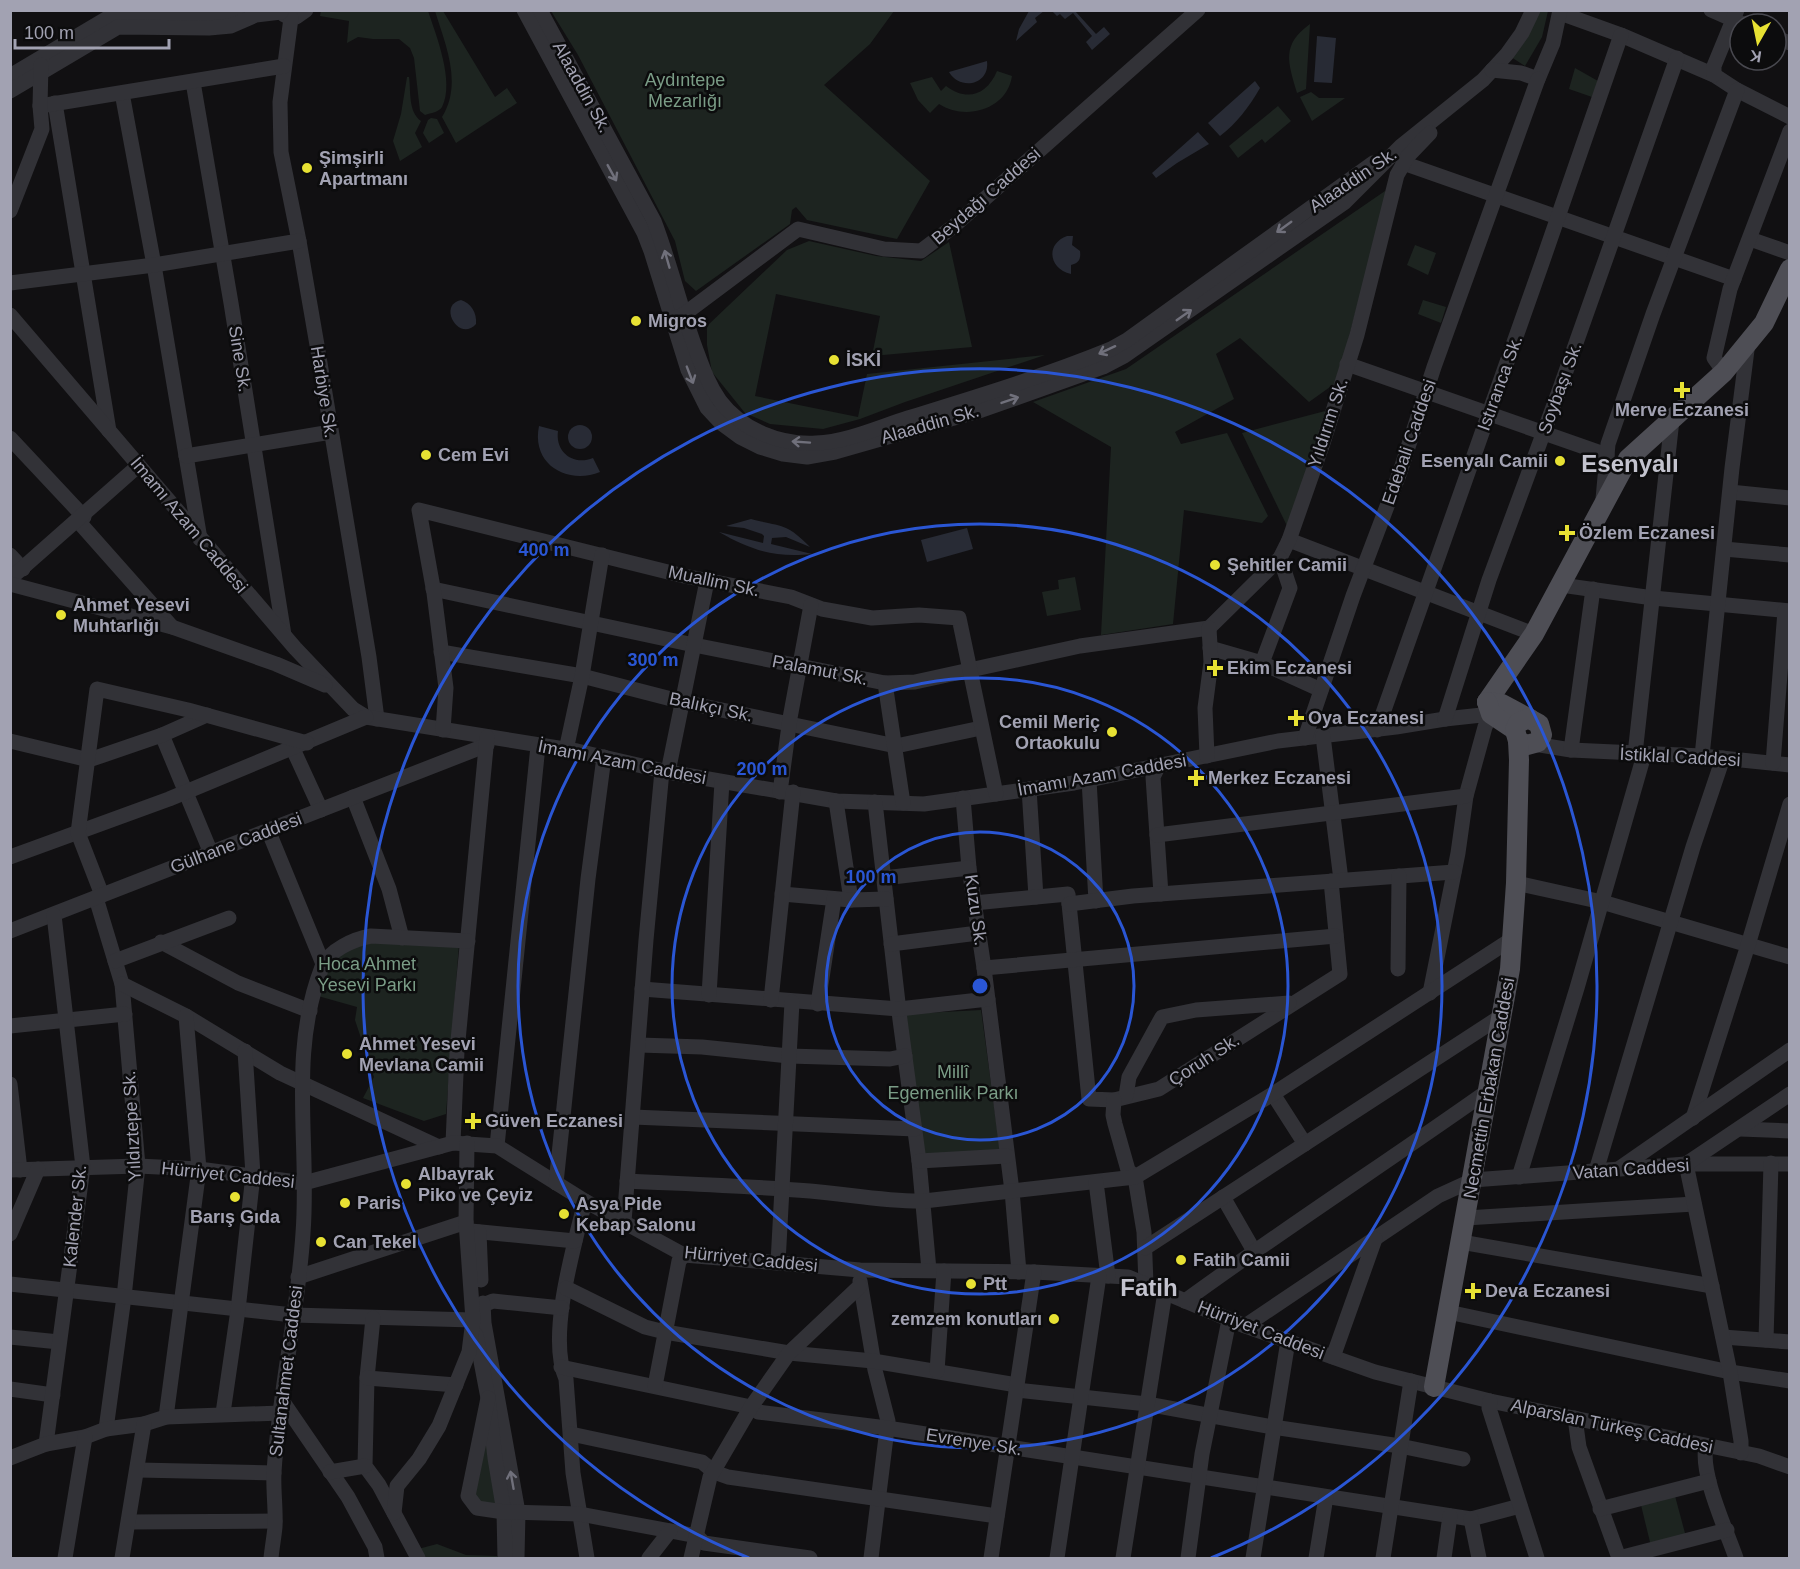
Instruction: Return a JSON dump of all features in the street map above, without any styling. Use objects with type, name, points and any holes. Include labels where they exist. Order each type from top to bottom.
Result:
[{"type":"main road","points":[[1528,734],[1493,707],[1628,459],[1724,372],[1764,323],[1790,268]]},
{"type":"main road","name":"Necmettin Erbakan Caddesi","points":[[1434,1387],[1490,1090],[1510,969],[1516,882],[1518,787],[1528,734]]},
{"type":"street","points":[[10,91],[111,16],[121,13],[208,17],[227,15],[237,10]]},
{"type":"street","points":[[10,76],[42,66],[118,27],[209,28],[231,26],[256,15],[284,13],[301,15],[306,10]]},
{"type":"street","name":"Alaaddin Sk.","points":[[524,10],[654,221],[678,317],[708,383],[721,403],[738,420],[755,431],[797,443],[834,441],[972,405],[1103,367],[1124,356],[1345,202],[1401,146]]},
{"type":"street","name":"Alaaddin Sk.","points":[[540,10],[590,118]]},
{"type":"street","name":"Beydağı Caddesi","points":[[678,317],[798,229],[884,249],[921,250],[954,226],[1198,10]]},
{"type":"street","points":[[1492,70],[1522,33],[1533,10]]},
{"type":"street","points":[[1711,10],[1728,15]]},
{"type":"street","points":[[1560,12],[1677,58],[1714,75],[1737,90],[1790,117]]},
{"type":"street","name":"Edebali Caddesi","points":[[1305,738],[1400,472],[1426,392],[1552,43],[1560,12]]},
{"type":"street","name":"Harbiye Sk.","points":[[284,13],[284,66],[280,102],[281,152],[299,241],[369,657],[372,718]]},
{"type":"street","name":"Istıranca Sk.","points":[[1377,730],[1621,35]]},
{"type":"street","points":[[1714,75],[1714,66],[1728,38]]},
{"type":"street","name":"Soybaşı Sk.","points":[[1444,719],[1479,614],[1677,58]]},
{"type":"street","points":[[42,66],[47,104],[82,275],[109,431]]},
{"type":"street","points":[[47,104],[284,66]]},
{"type":"street","points":[[1492,70],[1521,73],[1538,79]]},
{"type":"street","name":"Yıldırım Sk.","points":[[1401,146],[1431,127],[1492,70]]},
{"type":"street","name":"Sine Sk.","points":[[193,82],[289,643]]},
{"type":"street","points":[[1603,505],[1608,444],[1737,90]]},
{"type":"street","points":[[122,93],[201,539]]},
{"type":"street","points":[[10,211],[42,129],[47,104]]},
{"type":"street","name":"Yıldırım Sk.","points":[[1209,628],[1280,558],[1289,540],[1347,364],[1396,175],[1431,127]]},
{"type":"street","points":[[1724,372],[1714,358],[1734,279],[1790,131]]},
{"type":"street","points":[[1403,163],[1734,279]]},
{"type":"street","points":[[1750,239],[1790,253]]},
{"type":"street","points":[[10,283],[154,265],[299,241]]},
{"type":"street","name":"İmamı Azam Caddesi","points":[[10,315],[289,643],[353,709],[372,718],[459,733],[487,741],[566,750],[722,782],[836,801],[924,804],[1089,780],[1278,741],[1377,730],[1444,719],[1493,707]]},
{"type":"street","points":[[1702,756],[1748,342]]},
{"type":"street","points":[[1347,364],[1607,455]]},
{"type":"street","points":[[1519,1177],[1602,902],[1640,754],[1653,598],[1672,420]]},
{"type":"street","points":[[186,456],[254,447],[331,432]]},
{"type":"street","points":[[10,438],[172,627]]},
{"type":"street","points":[[10,579],[81,519],[138,466]]},
{"type":"street","points":[[1730,492],[1790,498]]},
{"type":"street","name":"Muallim Sk.","points":[[433,589],[419,510],[707,581],[791,597],[822,609],[872,618],[919,615],[959,618],[969,671]]},
{"type":"street","points":[[1289,540],[1534,634]]},
{"type":"street","points":[[1724,549],[1790,555]]},
{"type":"street","points":[[10,555],[23,569]]},
{"type":"street","points":[[566,750],[582,676],[602,555]]},
{"type":"street","points":[[1262,663],[1290,588],[1280,558]]},
{"type":"street","points":[[624,1222],[642,990],[665,771],[683,702],[707,581]]},
{"type":"street","points":[[10,585],[172,627],[276,664],[331,687]]},
{"type":"street","points":[[1561,585],[1653,598],[1787,611],[1773,763]]},
{"type":"street","points":[[433,589],[446,688],[443,730]]},
{"type":"street","name":"Palamut Sk.","points":[[433,589],[591,624],[885,683],[915,682],[1080,646],[1209,628]]},
{"type":"street","points":[[1571,750],[1593,589]]},
{"type":"street","points":[[771,1000],[782,894],[789,724],[811,605]]},
{"type":"street","points":[[1207,756],[1205,708],[1211,662],[1209,628]]},
{"type":"street","points":[[276,664],[289,643]]},
{"type":"street","points":[[1210,648],[1262,663],[1321,690]]},
{"type":"street","name":"Balıkçı Sk.","points":[[441,652],[582,676],[683,702],[896,746],[981,728]]},
{"type":"street","points":[[969,671],[996,794]]},
{"type":"street","points":[[885,683],[903,803]]},
{"type":"street","points":[[78,833],[97,689],[207,715],[300,746]]},
{"type":"street","points":[[1430,993],[1454,872],[1466,796],[1485,727],[1493,707]]},
{"type":"street","points":[[10,741],[88,760],[162,735],[207,715]]},
{"type":"street","points":[[10,857],[185,792],[372,718]]},
{"type":"street","points":[[459,733],[461,754],[478,762],[483,787]]},
{"type":"street","name":"İstiklal Caddesi","points":[[1528,734],[1571,750],[1702,756],[1790,765]]},
{"type":"street","points":[[162,735],[211,853]]},
{"type":"street","name":"Çoruh Sk.","points":[[1069,904],[1089,1099],[1120,1098],[1159,1089],[1340,974],[1336,936],[1333,812],[1323,736]]},
{"type":"street","points":[[487,741],[457,1051],[453,1144],[471,1228],[483,1305],[517,1558]]},
{"type":"street","name":"Gülhane Caddesi","points":[[10,931],[321,810],[461,754],[487,741]]},
{"type":"street","points":[[300,746],[321,810]]},
{"type":"street","points":[[497,1146],[538,746]]},
{"type":"street","points":[[556,1183],[588,879],[604,757]]},
{"type":"street","points":[[1596,1171],[1722,758]]},
{"type":"street","points":[[1159,765],[1153,777],[1161,894]]},
{"type":"street","points":[[1089,780],[1096,901]]},
{"type":"street","points":[[709,995],[722,782]]},
{"type":"street","points":[[1029,789],[1036,897]]},
{"type":"street","points":[[1157,835],[1466,796]]},
{"type":"street","points":[[353,797],[390,890],[402,938]]},
{"type":"street","name":"Kuzu Sk.","points":[[963,798],[969,868],[1007,1156],[1026,1272],[1016,1387],[991,1558]]},
{"type":"street","points":[[836,801],[852,900]]},
{"type":"street","points":[[874,802],[924,1201],[936,1270],[937,1371]]},
{"type":"street","points":[[1693,1118],[1790,804]]},
{"type":"street","points":[[268,830],[323,964],[334,952],[358,938],[370,936],[468,941]]},
{"type":"street","name":"Yıldıztepe Sk.","points":[[78,833],[99,896],[122,984],[138,1166],[124,1298],[105,1430]]},
{"type":"street","points":[[884,878],[969,868]]},
{"type":"street","points":[[974,903],[1068,894],[1069,904],[1161,894],[1454,872]]},
{"type":"street","points":[[1398,969],[1399,876]]},
{"type":"street","points":[[1516,882],[1602,902],[1790,957]]},
{"type":"street","points":[[782,894],[852,900],[886,899]]},
{"type":"street","points":[[818,1004],[834,899]]},
{"type":"street","name":"Kalender Sk.","points":[[46,1444],[83,1167],[54,915]]},
{"type":"street","points":[[115,961],[229,918]]},
{"type":"street","points":[[891,944],[978,933]]},
{"type":"street","points":[[984,968],[1336,936]]},
{"type":"street","points":[[627,1181],[862,1195],[902,1202],[1135,1177],[1273,1094],[1512,939]]},
{"type":"street","points":[[161,942],[238,983],[310,1011]]},
{"type":"street","name":"Sultanahmet Caddesi","points":[[271,1558],[275,1521],[274,1473],[303,1233],[301,1082],[304,1041],[323,964]]},
{"type":"street","points":[[122,984],[186,1016],[280,1073],[392,1125],[453,1144]]},
{"type":"street","points":[[642,990],[899,1009],[988,999]]},
{"type":"street","points":[[778,1263],[792,1002]]},
{"type":"street","points":[[1146,1284],[1144,1232],[1135,1177],[1128,1170],[1113,1115],[1129,1077],[1162,1017],[1196,1010],[1293,1003]]},
{"type":"street","points":[[10,1026],[125,1014]]},
{"type":"street","points":[[1145,1248],[1503,1015]]},
{"type":"street","points":[[166,1417],[199,1169],[186,1016]]},
{"type":"street","points":[[639,1045],[702,1047],[789,1056],[890,1059],[905,1056]]},
{"type":"street","points":[[1620,1168],[1790,1050]]},
{"type":"street","points":[[223,1413],[238,1310],[253,1175],[245,1051]]},
{"type":"street","points":[[10,1084],[15,1170]]},
{"type":"street","points":[[1185,1301],[1254,1251],[1490,1090]]},
{"type":"street","points":[[1273,1094],[1305,1144]]},
{"type":"street","points":[[1741,1453],[1730,1372],[1686,1164],[1790,1094]]},
{"type":"street","points":[[633,1117],[915,1129]]},
{"type":"street","points":[[392,1125],[401,1144],[401,1157]]},
{"type":"street","points":[[1740,1129],[1790,1131]]},
{"type":"street","name":"Hürriyet Caddesi","points":[[15,1170],[138,1166],[199,1169],[304,1183],[453,1144],[497,1146],[585,1201],[684,1255],[860,1270],[1026,1272],[1128,1277],[1245,1326],[1333,1357],[1434,1387]]},
{"type":"street","points":[[920,1161],[1007,1156]]},
{"type":"street","points":[[1766,1340],[1771,1163]]},
{"type":"street","name":"Vatan Caddesi","points":[[1473,1180],[1686,1164],[1790,1164]]},
{"type":"street","points":[[10,1234],[38,1169]]},
{"type":"street","points":[[1245,1326],[1438,1196],[1473,1180]]},
{"type":"street","points":[[1057,1558],[1081,1398],[1103,1276],[1096,1182]]},
{"type":"street","points":[[1222,1197],[1254,1251]]},
{"type":"street","points":[[585,1201],[575,1241],[559,1333],[561,1367],[566,1379],[573,1473],[587,1558]]},
{"type":"street","points":[[1466,1218],[1694,1204]]},
{"type":"street","points":[[394,1513],[397,1486],[439,1426],[469,1352],[473,1320],[471,1228]]},
{"type":"street","points":[[298,1276],[471,1228],[575,1241]]},
{"type":"street","points":[[1333,1357],[1375,1239]]},
{"type":"street","points":[[1461,1242],[1712,1286]]},
{"type":"street","points":[[655,1386],[679,1261],[684,1255]]},
{"type":"street","points":[[860,1270],[873,1361],[888,1421],[871,1558]]},
{"type":"street","points":[[10,1284],[293,1315],[473,1320]]},
{"type":"street","points":[[691,1558],[710,1477],[751,1407],[789,1353],[861,1286]]},
{"type":"street","points":[[566,1288],[645,1327],[665,1332],[789,1353],[873,1361],[937,1371],[1081,1398],[1147,1404],[1273,1427],[1400,1446],[1463,1459]]},
{"type":"street","points":[[1123,1558],[1165,1292]]},
{"type":"street","points":[[505,1558],[511,1512],[495,1458],[488,1398],[473,1320],[483,1305],[493,1301],[562,1308]]},
{"type":"street","points":[[1448,1312],[1730,1372],[1790,1381]]},
{"type":"street","points":[[373,1318],[367,1378],[365,1466],[379,1485],[418,1558]]},
{"type":"street","points":[[1188,1558],[1199,1477],[1229,1320]]},
{"type":"street","points":[[10,1337],[59,1342]]},
{"type":"street","points":[[1723,1337],[1790,1342]]},
{"type":"street","points":[[1253,1558],[1288,1341]]},
{"type":"street","name":"Evrenye Sk.","points":[[561,1367],[751,1407],[758,1412],[887,1428],[1471,1519]]},
{"type":"street","points":[[367,1378],[456,1385]]},
{"type":"street","points":[[1383,1558],[1411,1381]]},
{"type":"street","name":"Alparslan Türkeş Caddesi","points":[[1434,1387],[1490,1401],[1759,1456],[1790,1467]]},
{"type":"street","points":[[10,1389],[53,1395]]},
{"type":"street","points":[[488,1398],[468,1496],[477,1508],[511,1512],[580,1514],[697,1536],[704,1543],[810,1558]]},
{"type":"street","points":[[1490,1401],[1489,1408],[1537,1558]]},
{"type":"street","points":[[10,1458],[46,1444],[85,1437],[105,1430],[144,1424],[166,1417],[282,1407],[348,1497],[375,1547],[377,1558]]},
{"type":"street","points":[[1575,1418],[1579,1447],[1619,1558],[1727,1530]]},
{"type":"street","points":[[122,1558],[144,1424]]},
{"type":"street","points":[[571,1434],[702,1462],[714,1472],[728,1477],[997,1516]]},
{"type":"street","points":[[65,1558],[85,1437]]},
{"type":"street","points":[[1706,1446],[1704,1456],[1709,1481],[1736,1558]]},
{"type":"street","points":[[330,1472],[365,1466]]},
{"type":"street","points":[[138,1470],[274,1473]]},
{"type":"street","points":[[1600,1509],[1709,1481]]},
{"type":"street","points":[[1316,1558],[1326,1497]]},
{"type":"street","points":[[1479,1558],[1471,1519],[1520,1506]]},
{"type":"street","points":[[1444,1558],[1450,1516]]},
{"type":"street","points":[[129,1522],[275,1521]]},
{"type":"street","points":[[649,1558],[670,1531]]},
{"type":"green space","points":[[321,11],[428,11],[445,72],[445,97],[441,109],[425,115],[420,111],[414,58],[410,48],[399,39],[358,37],[347,43],[349,21],[320,16]]},
{"type":"green space","points":[[435,11],[443,11],[495,97],[507,88],[517,103],[456,143],[442,117],[448,104],[452,77],[447,50]]},
{"type":"green space","name":"Aydıntepe Mezarlığı","points":[[551,11],[894,11],[870,44],[824,85],[930,181],[897,239],[807,220],[796,207],[792,210],[790,224],[696,291],[685,281],[675,241],[578,55]]},
{"type":"green space","points":[[1539,11],[1548,11],[1542,37],[1525,66],[1511,57]]},
{"type":"green space","points":[[1310,24],[1306,89],[1297,93],[1289,55],[1294,39]]},
{"type":"green space","points":[[1575,68],[1598,81],[1592,97],[1569,89]]},
{"type":"green space","points":[[997,71],[1012,76],[1008,88],[994,104],[972,112],[961,112],[939,104],[930,113],[918,100],[910,83],[932,77],[941,91],[946,86],[961,94],[969,95],[976,94],[988,86]]},
{"type":"green space","points":[[407,77],[409,77],[412,107],[421,121],[415,133],[422,147],[400,161],[393,141],[401,114]]},
{"type":"green space","points":[[1311,92],[1319,98],[1345,98],[1312,121],[1300,97]]},
{"type":"green space","points":[[1278,106],[1291,121],[1265,143],[1262,139],[1238,158],[1229,146]]},
{"type":"green space","points":[[431,118],[437,119],[444,133],[429,143],[423,133]]},
{"type":"green space","points":[[1385,191],[1385,201],[1337,382],[1309,402],[1240,338],[1216,354],[1234,399],[1175,432],[1181,444],[1227,433],[1268,516],[1262,523],[1184,510],[1173,624],[1101,635],[1111,447],[1033,402],[1126,369]]},
{"type":"green space","points":[[809,241],[876,256],[921,261],[949,242],[972,347],[872,356],[880,316],[776,294],[755,396],[858,417],[867,374],[1045,355],[860,419],[823,429],[770,424],[745,413],[712,372],[707,345],[707,326],[787,250]]},
{"type":"green space","points":[[1415,245],[1436,253],[1428,275],[1407,265]]},
{"type":"green space","points":[[1423,300],[1446,307],[1441,323],[1418,314]]},
{"type":"green space","points":[[1329,410],[1288,528],[1242,433]]},
{"type":"green space","points":[[1075,577],[1081,610],[1047,616],[1042,592],[1059,589],[1058,580]]},
{"type":"green space","name":"Hoca Ahmet Yesevi Parkı","points":[[360,940],[459,944],[446,1114],[424,1121],[363,1098],[374,1077],[355,1020],[357,1007],[318,996],[327,964]]},
{"type":"green space","name":"Millî Egemenlik Parkı","points":[[981,1010],[1000,1150],[924,1155],[905,1014]]},
{"type":"green space","points":[[488,1441],[498,1507],[479,1505],[472,1496],[482,1442]]},
{"type":"green space","points":[[1675,1496],[1686,1537],[1651,1546],[1641,1505]]},
{"type":"green space","points":[[437,1544],[466,1555],[497,1556],[497,1558],[422,1558],[418,1549]]},
{"type":"shaded area","points":[[1029,11],[1044,11],[1035,18],[1037,22],[1016,41],[1019,29]]},
{"type":"shaded area","points":[[1052,11],[1075,11],[1096,34],[1104,27],[1110,34],[1092,50],[1086,42],[1092,36],[1073,13],[1065,19]]},
{"type":"shaded area","points":[[1317,36],[1336,38],[1332,83],[1314,82]]},
{"type":"shaded area","points":[[987,61],[984,76],[973,83],[960,82],[949,72]]},
{"type":"shaded area","points":[[1255,81],[1260,88],[1256,95],[1237,120],[1220,136],[1208,123]]},
{"type":"shaded area","points":[[1198,132],[1209,144],[1156,178],[1152,173]]},
{"type":"shaded area","points":[[1067,236],[1073,236],[1072,245],[1080,251],[1079,260],[1071,265],[1071,274],[1058,267],[1052,256],[1055,245]]},
{"type":"shaded area","points":[[461,300],[473,309],[475,316],[476,324],[469,329],[457,326],[451,315],[454,303]]},
{"type":"shaded area","points":[[580,425],[588,429],[592,437],[588,445],[580,449],[572,445],[568,437],[572,429]]},
{"type":"shaded area","points":[[539,426],[558,431],[562,451],[572,459],[593,458],[600,472],[576,476],[554,469],[546,461],[541,451],[538,440]]},
{"type":"shaded area","points":[[751,519],[789,529],[810,547],[786,537],[772,538],[771,544],[812,554],[774,554],[742,544],[719,532],[763,543],[762,534],[744,528],[726,526]]},
{"type":"shaded area","points":[[967,528],[973,549],[927,562],[921,540]]},
{"type":"place","name":"Şimşirli Apartmanı","points":[[307,168]]},
{"type":"place","name":"Migros","points":[[636,321]]},
{"type":"place","name":"İSKİ","points":[[834,360]]},
{"type":"place","name":"Merve Eczanesi","points":[[1682,390]]},
{"type":"place","name":"Cem Evi","points":[[426,455]]},
{"type":"place","name":"Esenyalı Camii","points":[[1560,461]]},
{"type":"place","name":"Özlem Eczanesi","points":[[1567,533]]},
{"type":"place","name":"Şehitler Camii","points":[[1215,565]]},
{"type":"place","name":"Ahmet Yesevi Muhtarlığı","points":[[61,615]]},
{"type":"place","name":"Ekim Eczanesi","points":[[1215,668]]},
{"type":"place","name":"Oya Eczanesi","points":[[1296,718]]},
{"type":"place","name":"Cemil Meriç Ortaokulu","points":[[1112,732]]},
{"type":"place","name":"Merkez Eczanesi","points":[[1196,778]]},
{"type":"place","name":"Ahmet Yesevi Mevlana Camii","points":[[347,1054]]},
{"type":"place","name":"Güven Eczanesi","points":[[473,1121]]},
{"type":"place","name":"Albayrak Piko ve Çeyiz","points":[[406,1184]]},
{"type":"place","name":"Barış Gıda","points":[[235,1197]]},
{"type":"place","name":"Paris","points":[[345,1203]]},
{"type":"place","name":"Asya Pide Kebap Salonu","points":[[564,1214]]},
{"type":"place","name":"Can Tekel","points":[[321,1242]]},
{"type":"place","name":"Fatih Camii","points":[[1181,1260]]},
{"type":"place","name":"Ptt","points":[[971,1284]]},
{"type":"place","name":"Deva Eczanesi","points":[[1473,1291]]},
{"type":"place","name":"zemzem konutları","points":[[1054,1319]]},
{"type":"district","name":"Esenyalı","points":[[1630,463]]},
{"type":"district","name":"Fatih","points":[[1149,1287]]}]
